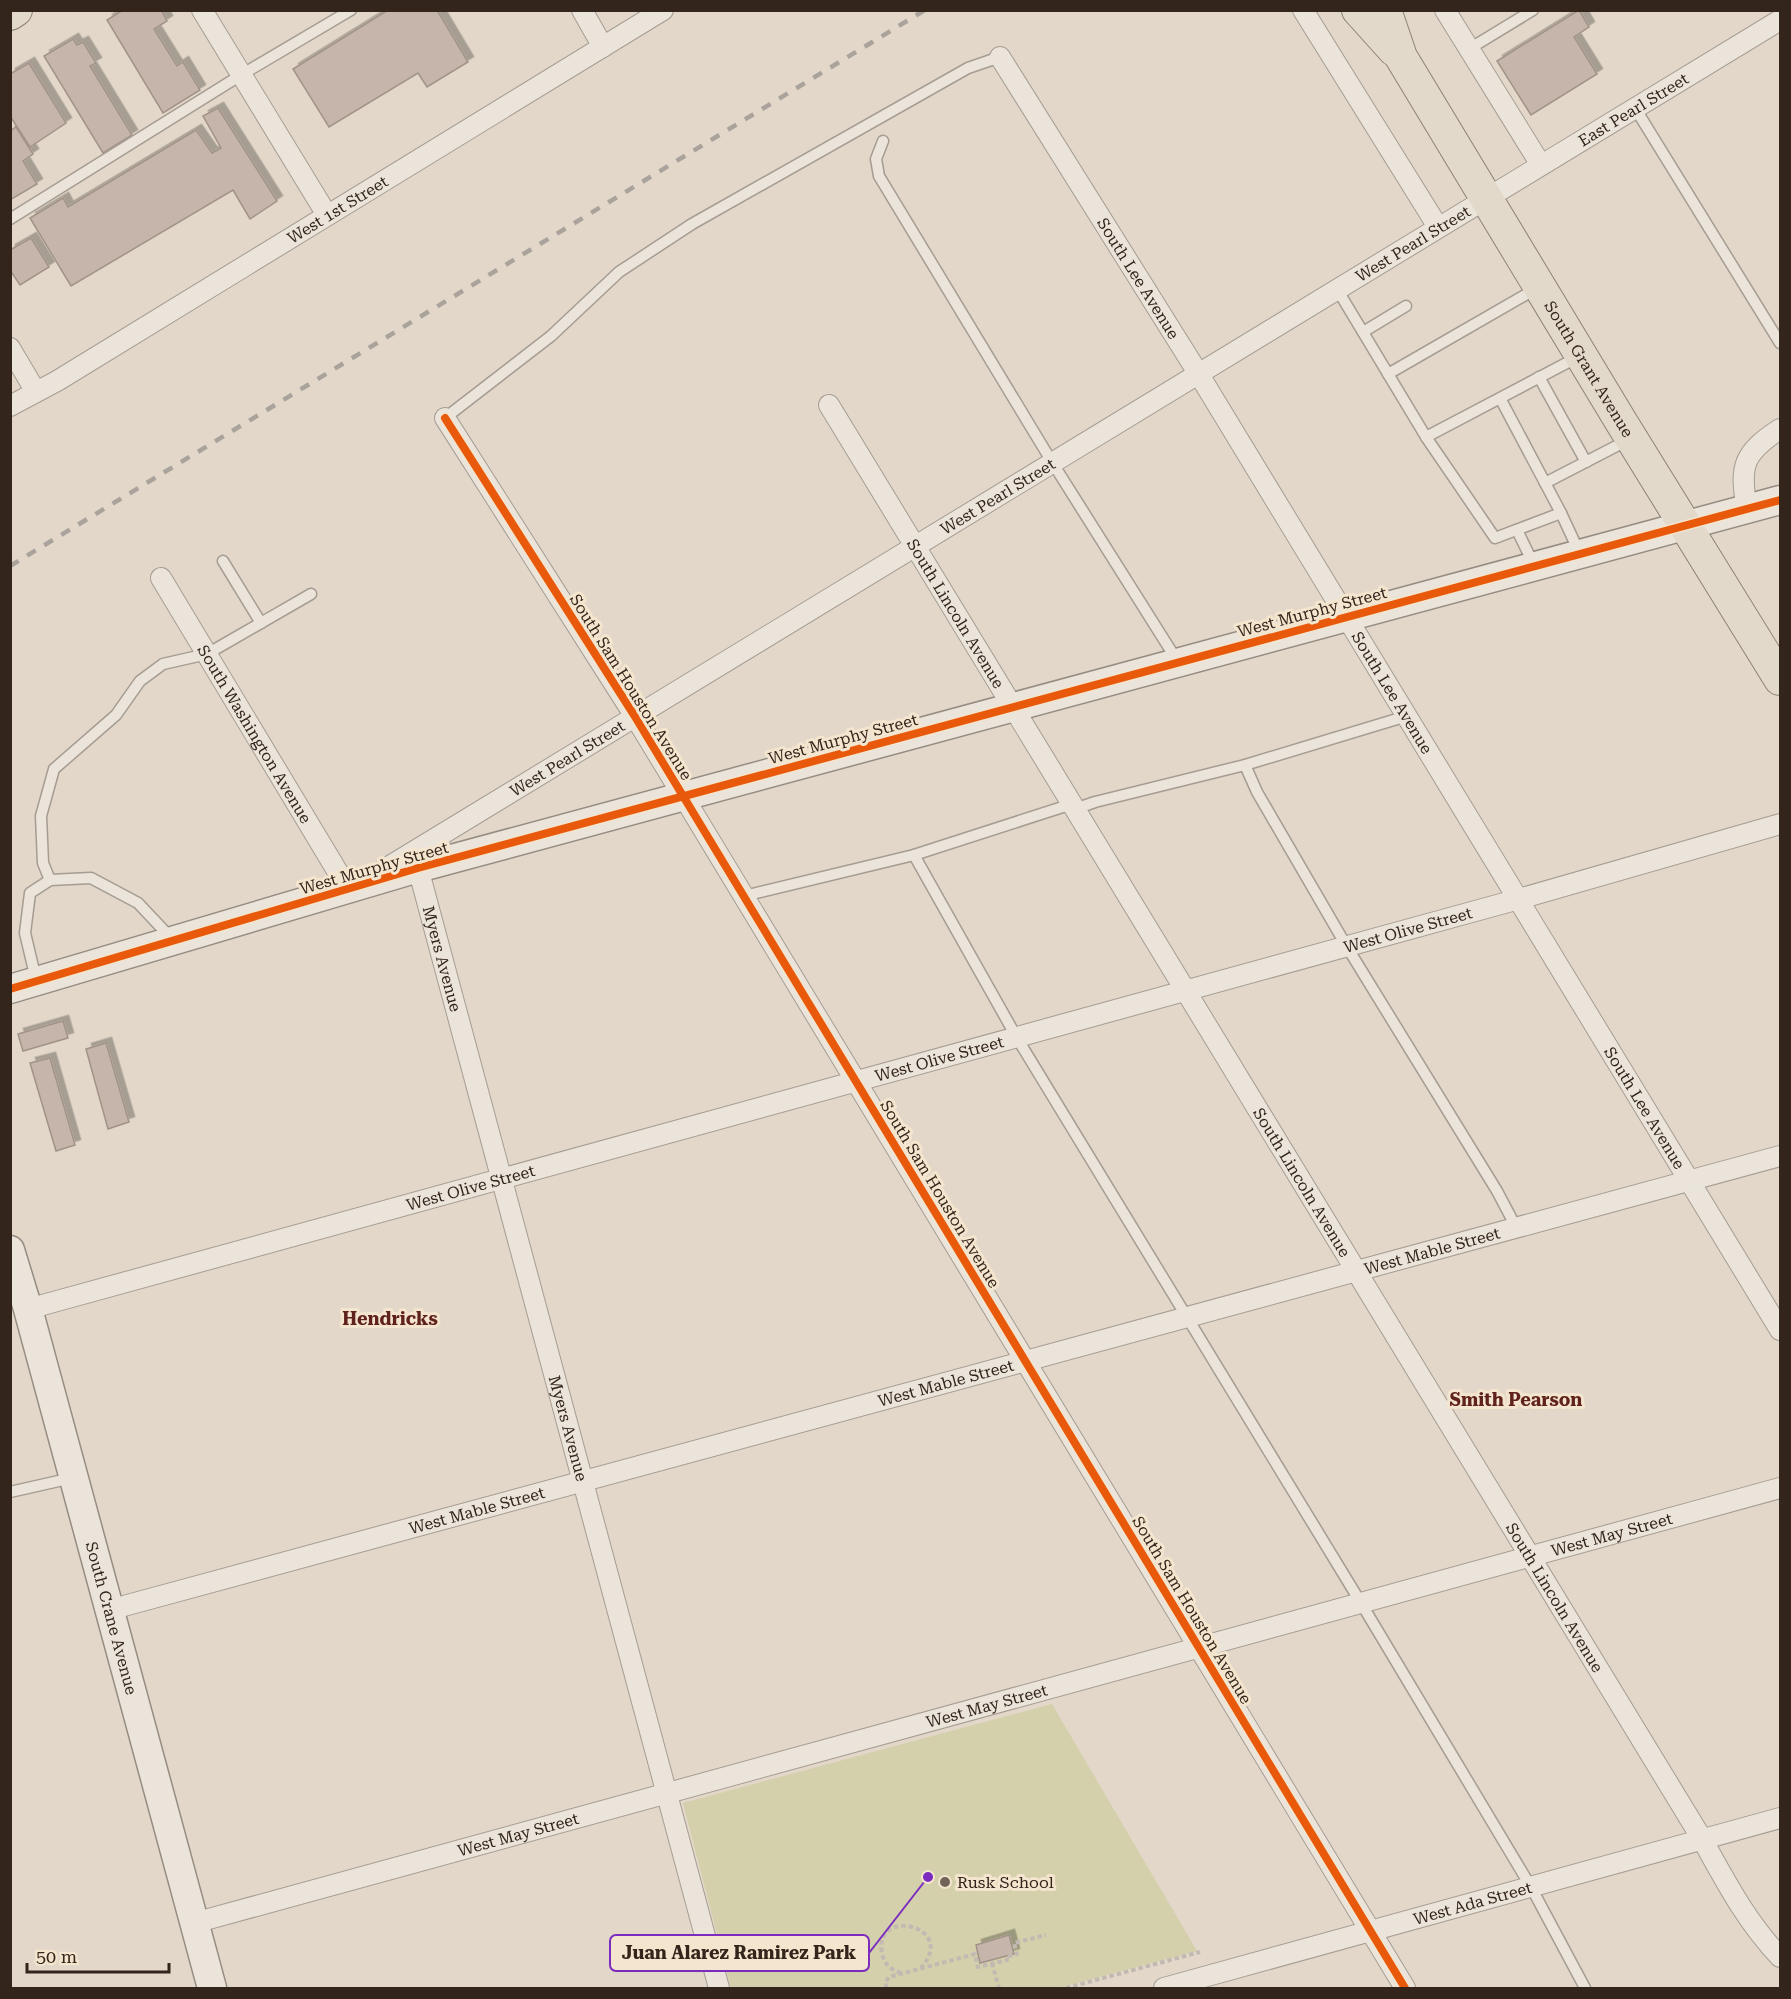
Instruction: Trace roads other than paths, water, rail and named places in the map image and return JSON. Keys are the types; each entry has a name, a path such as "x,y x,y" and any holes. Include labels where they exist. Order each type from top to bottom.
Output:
{"main road":[{"path":"10,14 16,10"},
{"name":"South Grant Avenue","path":"1358,10 1401,57"},
{"name":"South Grant Avenue","path":"1385,10 1401,57 1485,199 1780,679"}],"street":[{"path":"202,10 327,215"},
{"path":"582,10 603,47"},
{"name":"West 1st Street","path":"10,406 57,381 663,10"},
{"path":"1303,10 1438,227"},
{"path":"1445,10 1541,165"},
{"name":"East Pearl Street","path":"1485,199 1780,20"},
{"name":"South Lee Avenue","path":"1000,57 1198,373 1780,1330"},
{"name":"West Pearl Street","path":"353,887 1485,199"},
{"path":"10,348 36,392"},
{"name":"South Lincoln Avenue","path":"829,405 1531,1556 1702,1839 1737,1903 1759,1935 1780,1957"},
{"name":"South Sam Houston Avenue","path":"445,418 684,796 1405,1989"},
{"path":"1747,510 1743,471 1750,454 1762,441 1780,429"},
{"name":"West Murphy Street","path":"23,985 418,868 1780,500"},
{"name":"South Washington Avenue","path":"161,578 353,887"},
{"name":"West Olive Street","path":"28,1309 1017,1038 1780,824"},
{"name":"Myers Avenue","path":"418,868 719,1989"},
{"name":"West Mable Street","path":"109,1610 1780,1156"},
{"name":"South Crane Avenue","path":"10,1250 28,1309 212,1989"},
{"name":"West May Street","path":"194,1923 1780,1488"},
{"name":"West Ada Street","path":"1164,1989 1780,1818"}],"lane":[{"path":"10,219 241,75 351,10"},
{"path":"1469,49 1533,10"},
{"path":"445,418 551,336 619,272 692,224 969,68 1000,57"},
{"path":"1635,108 1780,343"},
{"path":"883,141 876,159 879,176 1052,462 1178,662"},
{"path":"1388,374 1539,287"},
{"path":"1337,289 1426,437 1495,538 1561,513"},
{"path":"1363,332 1406,306"},
{"path":"1426,437 1581,356"},
{"path":"1539,377 1586,462"},
{"path":"1500,398 1561,513 1580,554"},
{"path":"1545,483 1631,438"},
{"path":"1517,530 1535,566"},
{"path":"223,561 261,623"},
{"path":"50,880 43,863 41,816 54,769 116,715 140,681 163,663 207,654 311,594"},
{"path":"744,897 914,855 1074,806 1245,765 1407,716"},
{"path":"1245,765 1257,792 1347,946 1497,1191 1516,1227"},
{"path":"914,855 1017,1038 1531,1887 1585,1989"},
{"path":"23,985 25,933 30,893 50,880 91,878 138,903 173,941"},
{"path":"10,1492 74,1478"}],"railway":[{"path":"10,566 925,10"}],"place":[{"name":"Juan Alarez Ramirez Park","path":"928,1877"},
{"name":"Rusk School","path":"945,1882"}],"district":[{"name":"Hendricks","path":"390,1318"},
{"name":"Smith Pearson","path":"1516,1399"}]}
